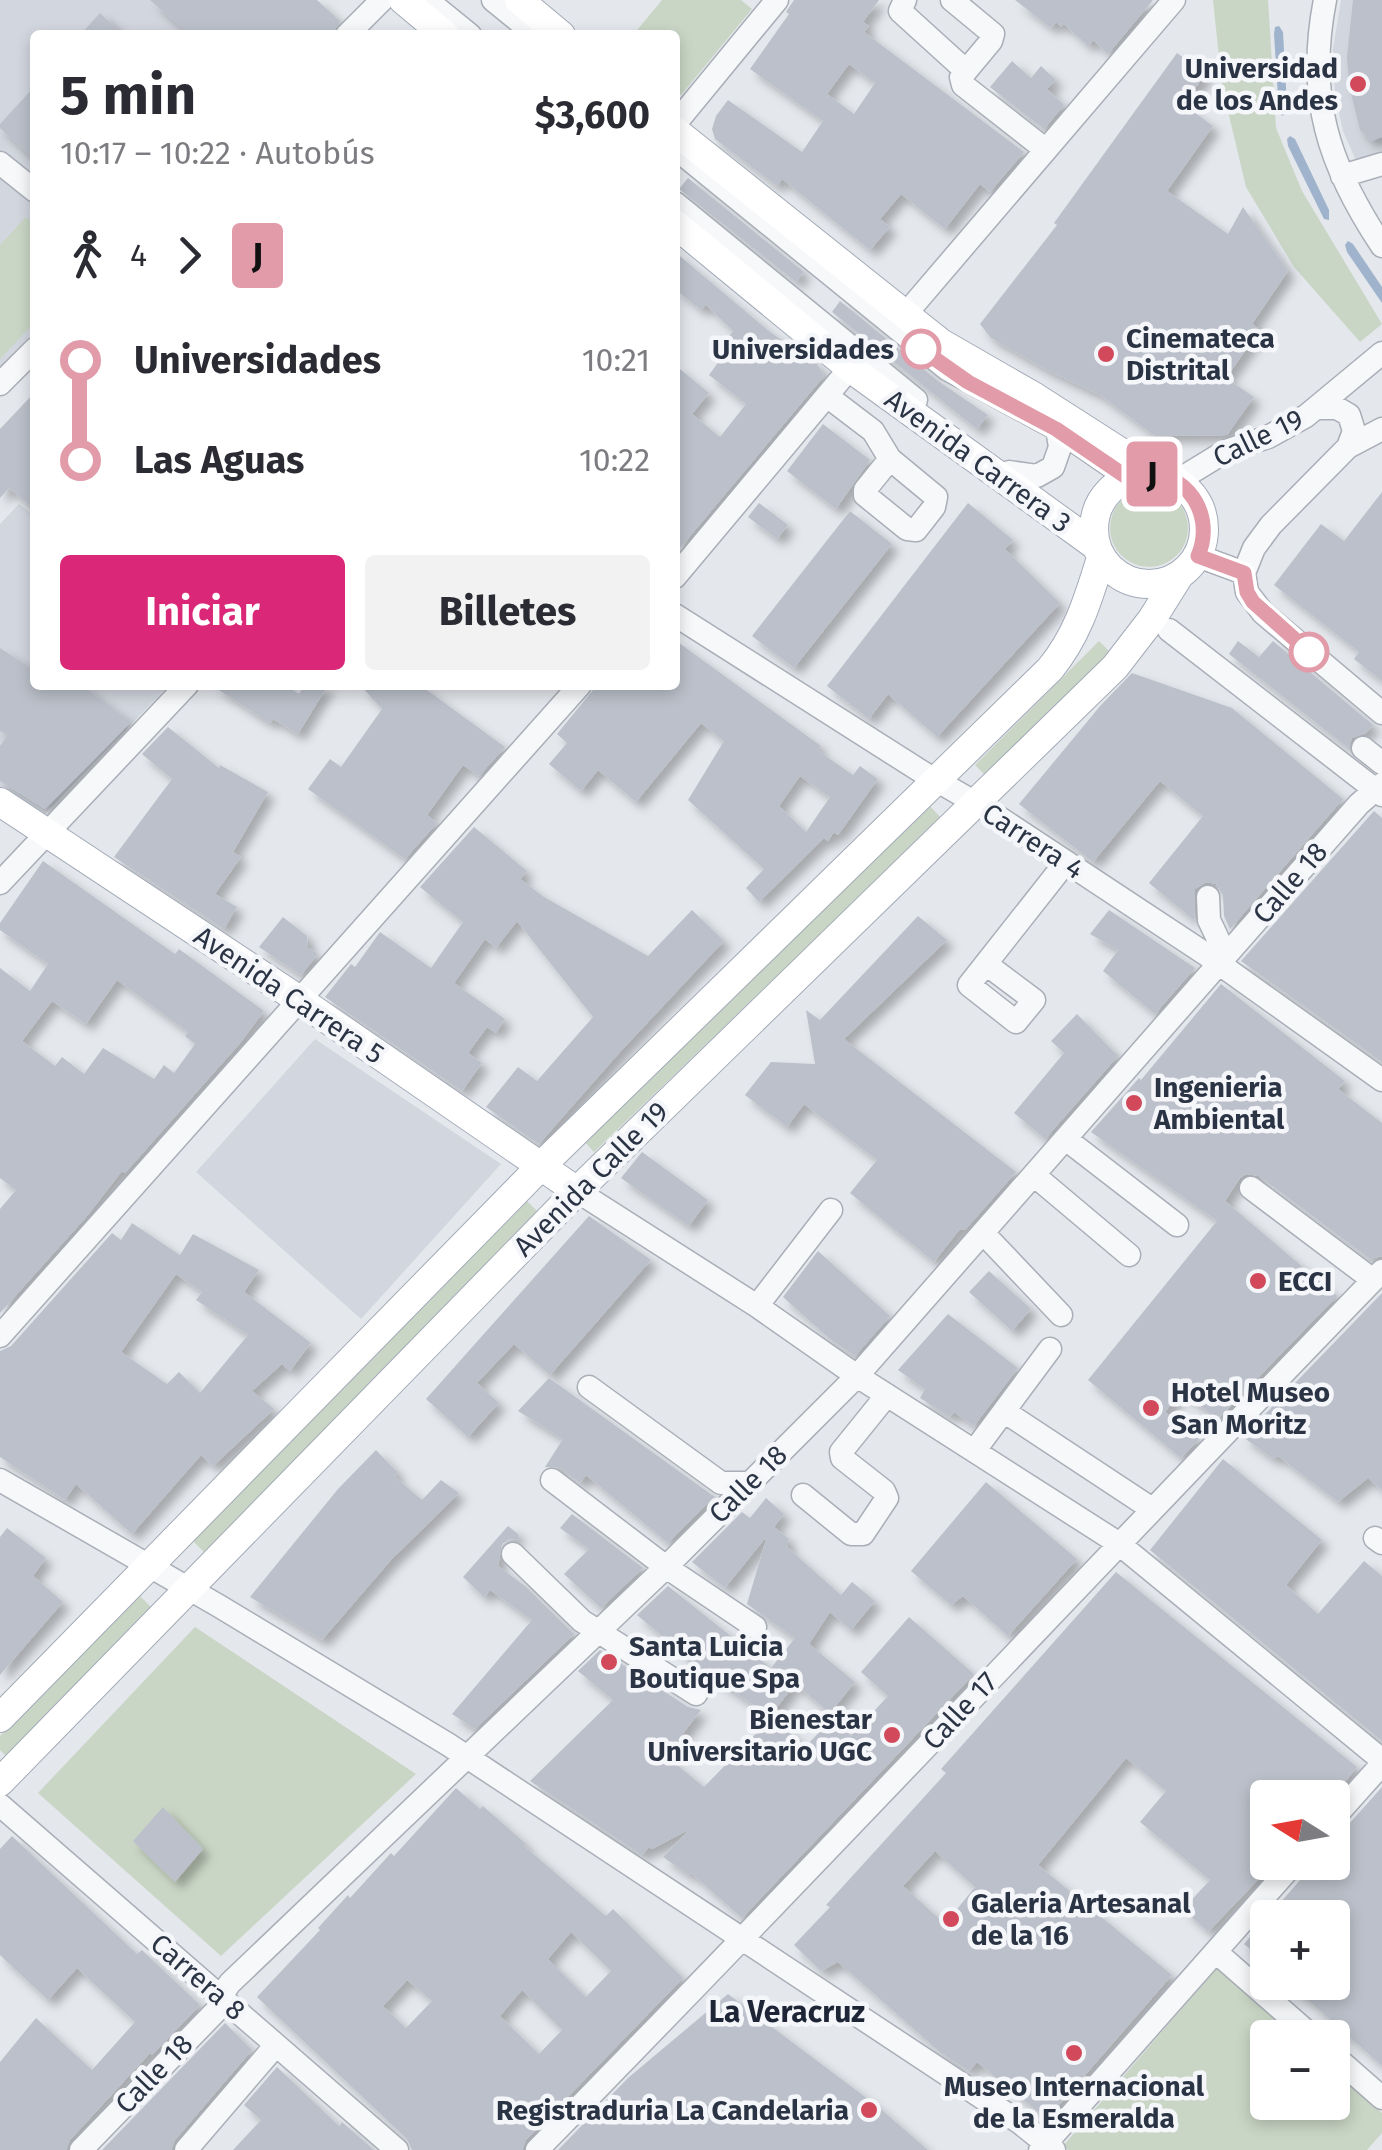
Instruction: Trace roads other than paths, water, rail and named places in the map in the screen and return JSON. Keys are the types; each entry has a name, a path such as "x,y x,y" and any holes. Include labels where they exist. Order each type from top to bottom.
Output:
{"main road":[{"path":"402,0 439,30"},
{"path":"519,0 555,30"},
{"path":"680,132 904,316 962,356 1035,397 1154,478 1196,498 1204,531 1188,566 1152,584 1134,582 1118,574 1098,546 1095,518 1113,487 1154,478"},
{"name":"Avenida Carrera 3","path":"680,228 850,368 1098,546"},
{"name":"Avenida Calle 19","path":"0,1718 541,1166 1064,652 1083,617 1098,546"},
{"name":"Avenida Calle 19","path":"0,1782 577,1190 1115,667 1188,566"},
{"name":"Avenida Carrera 5","path":"0,802 577,1190"}],"street":[{"path":"353,30 382,0"},
{"path":"427,0 464,30"},
{"path":"493,0 530,30"},
{"path":"680,122 778,0"},
{"path":"906,0 900,12 966,70"},
{"path":"952,0 993,34 992,41 961,77 963,85 1046,150"},
{"path":"904,316 1174,0"},
{"path":"1324,0 1317,48 1318,94 1326,136 1342,176 1382,246"},
{"path":"680,152 947,369 1154,478"},
{"path":"0,163 30,187"},
{"path":"1342,176 1382,164"},
{"path":"680,207 1098,546"},
{"name":"Calle 19","path":"1154,478 1268,437 1318,408 1382,353"},
{"path":"0,384 30,354"},
{"path":"680,571 850,368"},
{"path":"827,396 872,431 890,459"},
{"path":"872,431 894,401"},
{"path":"1318,408 1342,409 1349,415 1354,431 1348,447"},
{"path":"1009,472 1037,476 1053,467 1060,447 1056,429"},
{"path":"1379,722 1263,613 1247,592 1244,573 1254,548 1271,525 1348,447 1382,429"},
{"path":"1188,566 1244,573"},
{"name":"Carrera 4","path":"680,618 1223,960 1312,1042 1382,1080"},
{"path":"1168,630 1374,793"},
{"path":"0,884 183,690"},
{"path":"0,1336 576,690"},
{"path":"1363,748 1382,764"},
{"name":"Calle 18","path":"81,2150 219,2008 220,1996 230,1983 666,1568 857,1376 927,1283 984,1234 1374,793"},
{"path":"986,964 1066,862"},
{"path":"1208,898 1209,920 1223,960"},
{"path":"1067,1140 1177,1225"},
{"path":"1035,1176 1129,1255"},
{"path":"1251,1188 1378,1276"},
{"path":"577,1190 1118,1543 1382,1762 1350,1799"},
{"path":"758,1306 831,1210"},
{"path":"984,1234 1060,1315"},
{"name":"Calle 17","path":"537,2150 1378,1276"},
{"path":"975,1450 1050,1349"},
{"path":"589,1387 720,1483 748,1483"},
{"path":"804,1495 850,1534 863,1534 887,1498 884,1491 842,1458 841,1452 887,1395"},
{"path":"1005,1412 1152,1509"},
{"path":"0,1480 150,1565 467,1756 744,1938 1047,2148 1279,1880"},
{"path":"552,1480 666,1568 755,1626"},
{"path":"513,1554 596,1632 696,1694"},
{"name":"Carrera 8","path":"0,1805 397,2150"},
{"path":"1216,1952 1293,2020"},
{"path":"186,2150 276,2045"},
{"path":"1350,2070 1382,2098"}],"water":[{"path":"1279,26 1283,32 1287,106 1283,116 1279,113 1274,34"},
{"path":"1290,136 1295,139 1329,210 1329,220 1324,219 1288,146"},
{"path":"1348,241 1382,287 1382,303 1347,252"}],"place":[{"name":"Universidad de los Andes","path":"1358,84"},
{"name":"Universidades","path":"921,349"},
{"name":"Cinemateca Distrital","path":"1106,354"},
{"name":"Ingenieria Ambiental","path":"1134,1103"},
{"name":"ECCI","path":"1258,1281"},
{"name":"Hotel Museo San Moritz","path":"1151,1408"},
{"name":"Santa Luicia Boutique Spa","path":"609,1662"},
{"name":"Bienestar Universitario UGC","path":"892,1735"},
{"name":"Galeria Artesanal de la 16","path":"951,1919"},
{"name":"Museo Internacional de la Esmeralda","path":"1074,2053"},
{"name":"Registraduria La Candelaria","path":"869,2110"}],"district":[{"name":"La Veracruz","path":"787,2012"}]}
